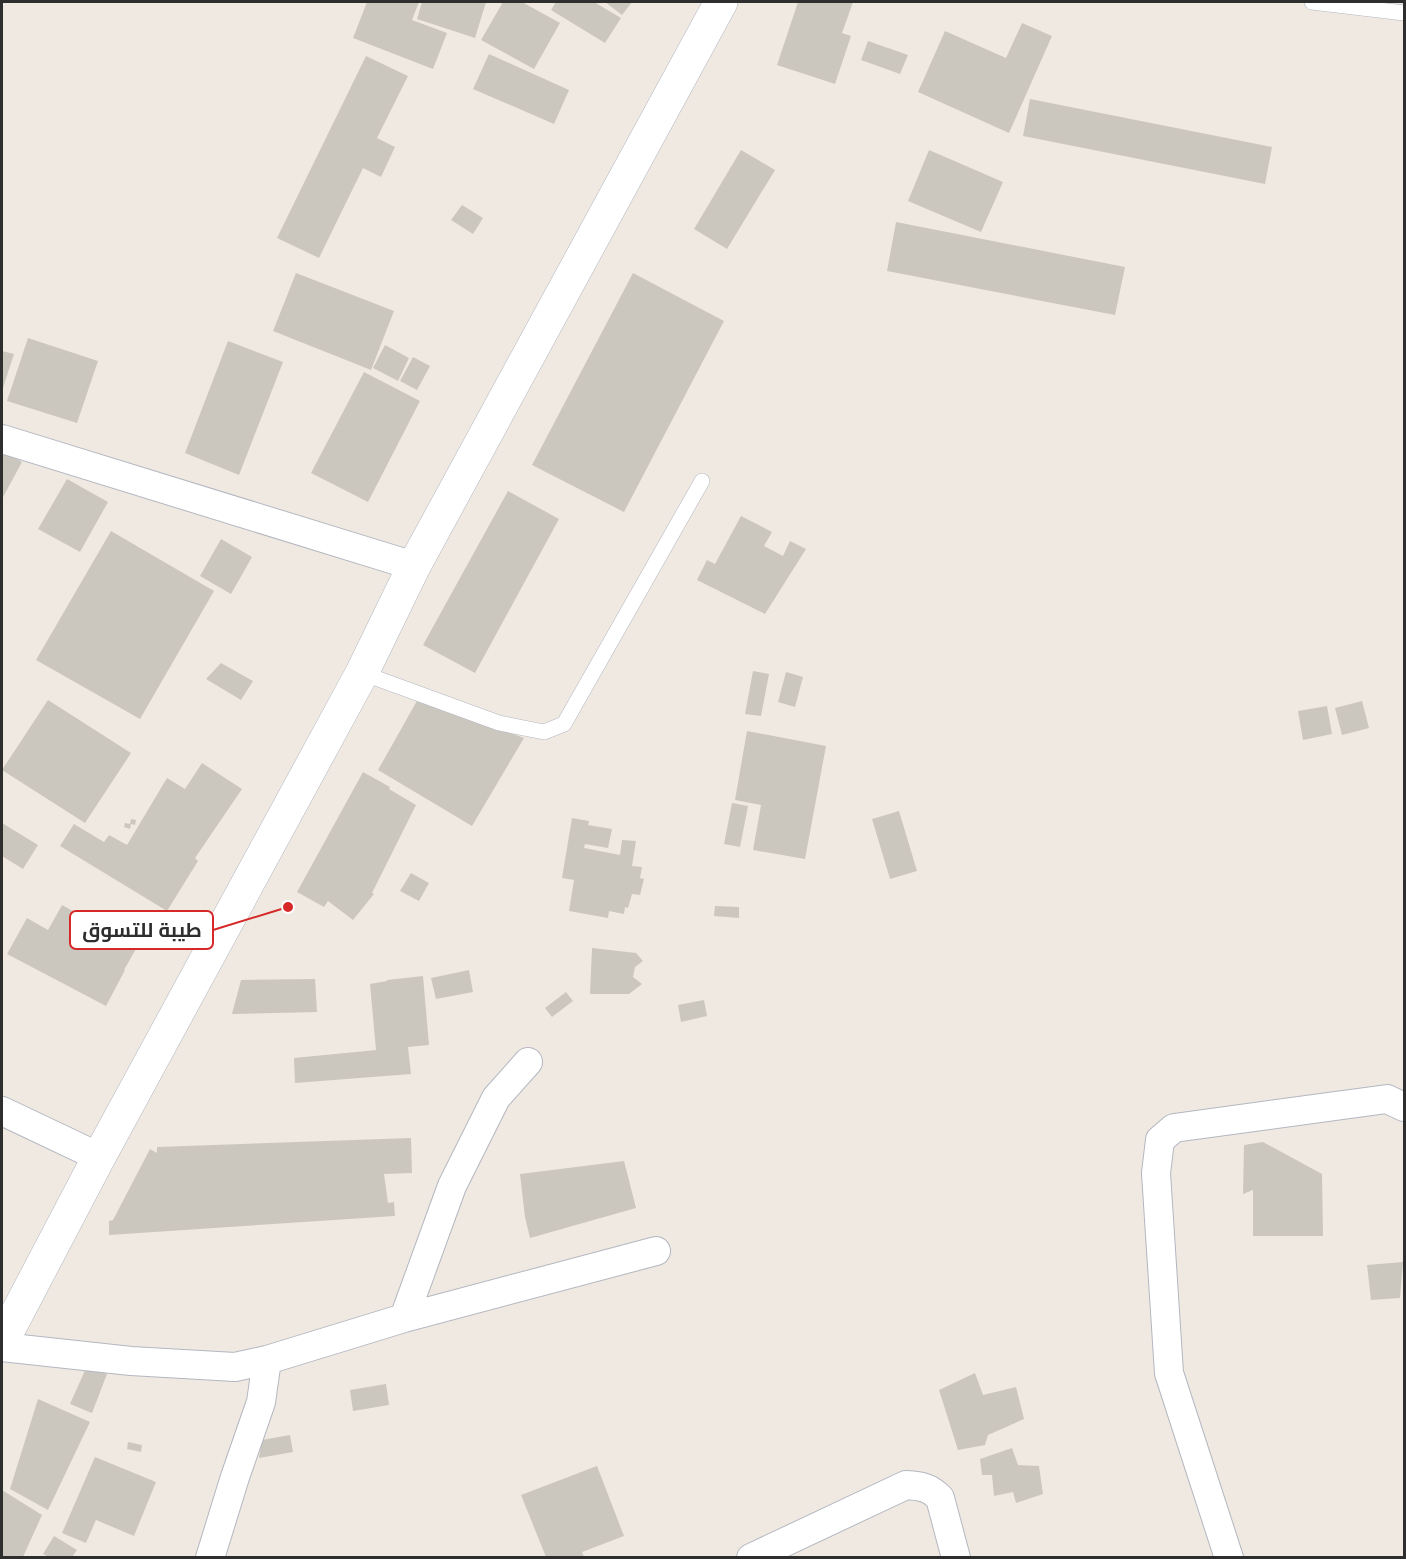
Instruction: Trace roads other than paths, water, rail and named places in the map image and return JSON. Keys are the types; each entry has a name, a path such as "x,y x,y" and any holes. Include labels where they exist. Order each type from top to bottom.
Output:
{"street":[{"path":"2,1342 99,1157 362,673 414,566 721,2"},
{"path":"2,439 414,566"},
{"path":"404,1318 452,1186 496,1098 528,1062"},
{"path":"1229,1557 1169,1373 1156,1173 1160,1140 1174,1128 1387,1099 1404,1107"},
{"path":"2,1112 99,1157"},
{"path":"2,1347 131,1361 235,1367 267,1360 404,1318 656,1251"},
{"path":"210,1557 261,1402 267,1360"},
{"path":"751,1557 906,1485 921,1486 933,1491 940,1498 956,1557"}],"lane":[{"path":"1312,2 1404,13"},
{"path":"362,673 499,723 544,732 564,724 702,481"}],"place":[{"name":"طيبة للتسوق","path":"288,907"}]}
